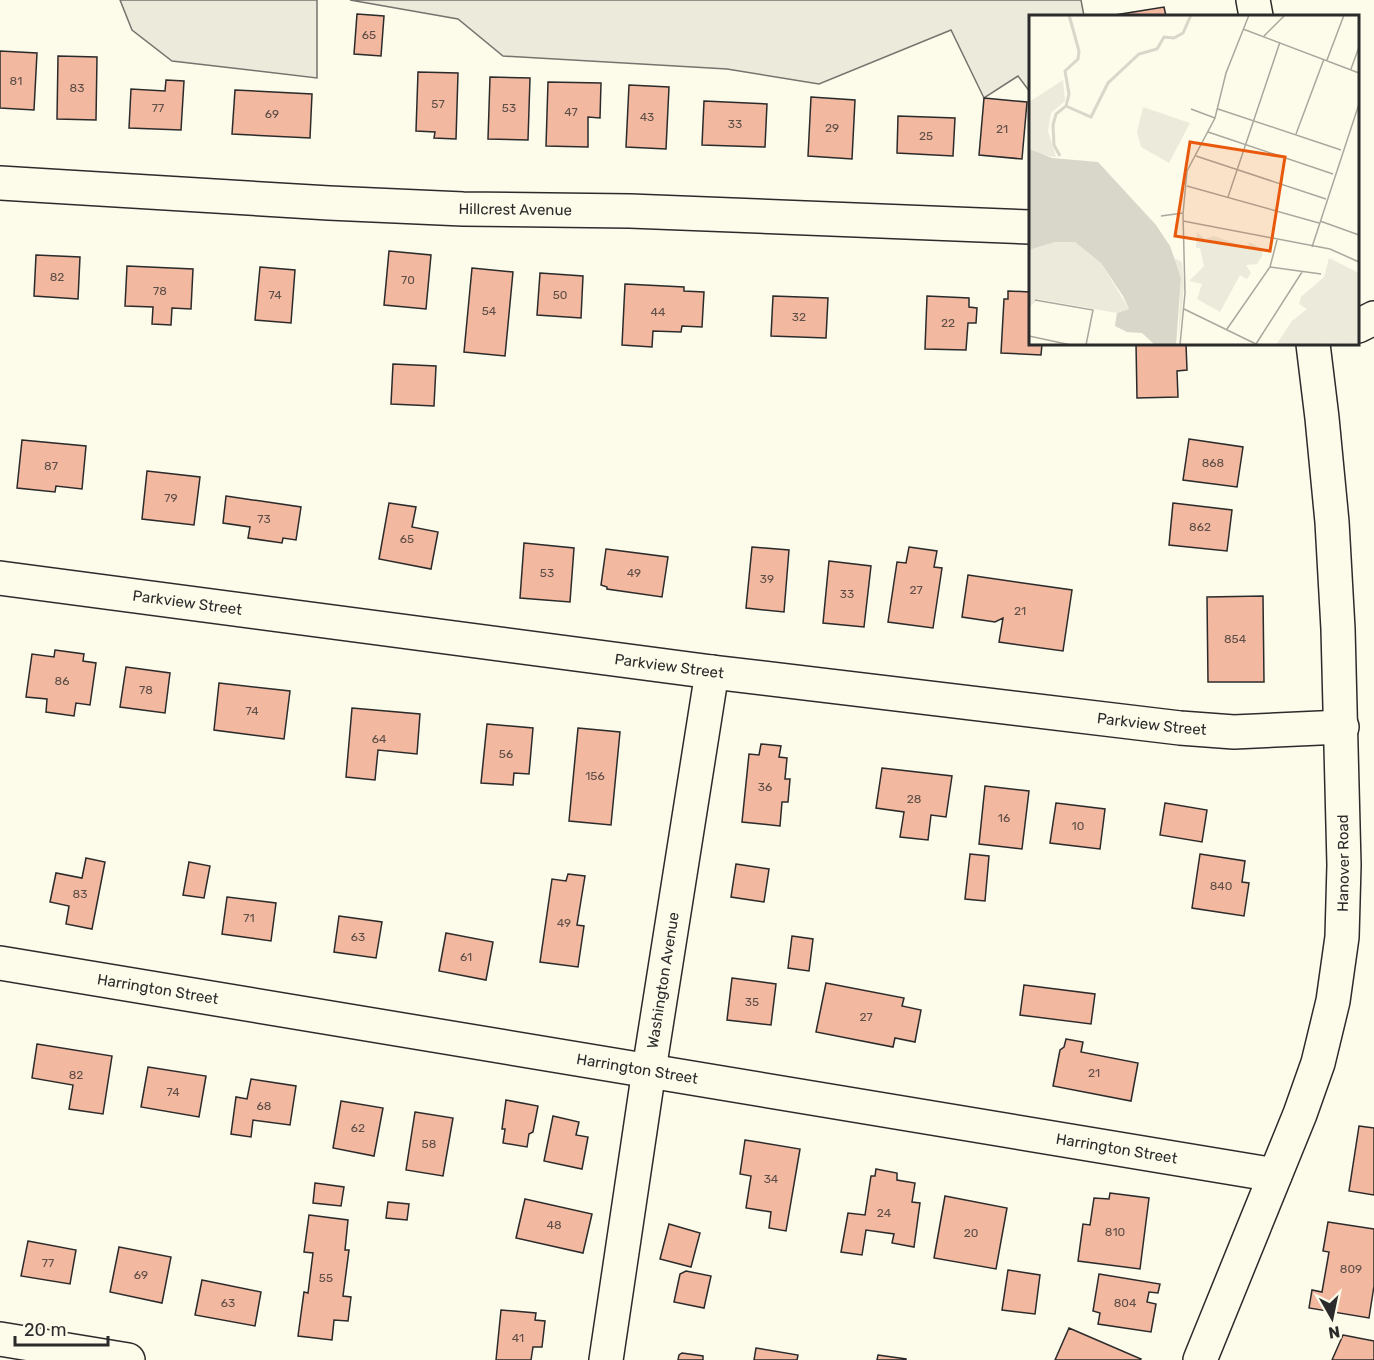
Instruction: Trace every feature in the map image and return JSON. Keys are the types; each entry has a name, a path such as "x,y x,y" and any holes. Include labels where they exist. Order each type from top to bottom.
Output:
{"street":[{"path":"1253,0 1256,15"},
{"name":"Hillcrest Avenue","path":"0,183 463,210 630,212 1029,227"},
{"path":"1359,326 1374,318"},
{"name":"Hanover Road","path":"1200,1360 1300,1114 1318,1063 1333,1000 1342,937 1344,865 1342,727 1332,522 1316,345"},
{"name":"Parkview Street","path":"0,578 712,672 1180,728 1233,732 1342,727"},
{"name":"Washington Avenue","path":"606,1360 712,672"},
{"name":"Harrington Street","path":"0,963 1275,1175"},
{"path":"0,1339 128,1360"}],"shaded area":[{"path":"120,0 317,0 317,78 172,61 132,30"},
{"path":"350,0 1081,0 1084,15 1029,15 1029,91 1018,76 984,98 951,30 819,84 727,69 503,56 458,19"}],"building":[{"path":"1164,7 1166,15 1115,15"},
{"path":"357,14 384,16 381,56 354,54"},
{"path":"0,51 37,53 34,110 0,108"},
{"path":"58,56 97,57 96,120 57,119"},
{"path":"418,72 458,73 456,139 434,138 435,132 416,131"},
{"path":"490,77 530,78 528,140 488,139"},
{"path":"166,80 184,81 181,130 129,128 131,89 165,91"},
{"path":"548,82 601,83 600,118 588,117 588,147 546,146"},
{"path":"629,85 669,87 666,149 626,147"},
{"path":"235,90 312,94 310,138 232,134"},
{"path":"811,97 855,100 852,159 808,156"},
{"path":"984,98 1027,102 1022,159 979,155"},
{"path":"704,101 767,104 765,147 702,145"},
{"path":"898,116 955,118 953,156 897,153"},
{"path":"389,251 431,255 426,309 384,305"},
{"path":"36,255 80,257 78,299 34,296"},
{"path":"127,266 193,269 191,309 172,308 171,325 152,324 153,307 125,306"},
{"path":"260,267 295,270 291,323 255,320"},
{"path":"472,268 513,272 505,356 464,352"},
{"path":"540,273 583,276 581,318 537,315"},
{"path":"625,284 684,287 684,291 704,292 702,327 682,326 681,332 653,331 652,347 622,345"},
{"path":"1008,291 1029,292 1029,345 1042,345 1041,355 1001,353 1004,299 1008,299"},
{"path":"773,296 828,298 826,338 771,336"},
{"path":"927,296 969,298 969,307 977,308 976,323 968,323 966,350 925,349"},
{"path":"1136,345 1186,345 1187,370 1177,371 1178,397 1137,398"},
{"path":"393,364 436,366 434,406 391,404"},
{"path":"1189,439 1243,447 1237,487 1183,480"},
{"path":"22,440 86,446 82,489 56,486 55,492 17,488"},
{"path":"147,471 200,477 194,525 142,519"},
{"path":"226,496 301,507 296,540 283,538 282,543 248,538 250,527 223,523"},
{"path":"389,503 416,507 412,527 438,532 431,569 379,559"},
{"path":"1173,503 1232,510 1227,551 1169,545"},
{"path":"524,543 574,548 570,602 520,598"},
{"path":"752,547 789,550 784,612 746,608"},
{"path":"909,547 937,551 934,567 942,568 933,628 888,622 897,562 906,563"},
{"path":"606,549 668,557 662,597 607,589 601,585"},
{"path":"829,561 871,566 864,627 823,623"},
{"path":"968,575 1072,590 1063,651 999,642 1003,618 995,622 962,617"},
{"path":"1263,596 1264,682 1208,682 1207,597"},
{"path":"55,650 84,654 83,661 96,663 90,705 76,703 74,716 46,712 47,699 26,697 32,654 54,657"},
{"path":"126,667 170,673 165,713 120,707"},
{"path":"219,683 290,691 284,739 214,730"},
{"path":"352,708 420,714 417,754 378,750 375,780 346,777"},
{"path":"487,724 533,728 529,774 514,773 513,785 481,783"},
{"path":"578,728 620,732 611,825 569,821"},
{"path":"761,744 781,746 779,757 787,758 785,779 790,779 788,802 782,802 780,826 742,822 749,754 759,755"},
{"path":"882,768 952,776 946,817 931,815 928,840 900,837 904,812 876,808"},
{"path":"985,786 1029,791 1022,849 979,844"},
{"path":"1056,803 1105,809 1100,849 1050,843"},
{"path":"1165,803 1207,810 1202,842 1160,835"},
{"path":"970,854 989,856 985,901 965,899"},
{"path":"1200,854 1245,861 1242,882 1249,883 1244,916 1192,908"},
{"path":"86,858 105,862 92,929 66,924 69,906 50,902 56,873 82,878"},
{"path":"189,862 210,866 204,898 183,895"},
{"path":"736,864 769,869 764,902 731,897"},
{"path":"568,874 585,876 577,925 584,926 578,967 540,962 552,879 566,881"},
{"path":"227,897 276,903 271,941 222,934"},
{"path":"339,916 382,922 376,958 334,952"},
{"path":"446,933 493,942 486,980 439,971"},
{"path":"792,936 813,939 809,971 788,968"},
{"path":"732,978 776,984 771,1025 727,1020"},
{"path":"826,983 904,998 902,1006 921,1010 915,1042 895,1038 893,1047 816,1032"},
{"path":"1024,985 1095,994 1091,1024 1020,1015"},
{"path":"1066,1039 1083,1042 1081,1052 1138,1063 1131,1101 1053,1086 1060,1050 1064,1047"},
{"path":"37,1044 112,1056 103,1114 69,1109 73,1085 32,1078"},
{"path":"148,1067 206,1076 199,1117 141,1107"},
{"path":"251,1079 296,1086 290,1125 253,1120 251,1137 231,1134 236,1097 247,1099"},
{"path":"506,1100 538,1106 533,1132 529,1134 527,1147 503,1143 505,1129 502,1129"},
{"path":"341,1101 383,1108 374,1156 333,1148"},
{"path":"415,1112 453,1118 443,1176 406,1170"},
{"path":"553,1116 579,1122 576,1135 588,1137 582,1169 544,1161"},
{"path":"1359,1126 1374,1128 1374,1195 1349,1191"},
{"path":"745,1140 800,1149 786,1231 769,1228 771,1212 746,1208 751,1176 740,1174"},
{"path":"876,1169 897,1173 897,1180 915,1183 912,1202 920,1203 914,1247 892,1243 894,1234 866,1230 862,1255 841,1252 848,1213 865,1215 871,1176 875,1176"},
{"path":"315,1183 344,1187 341,1206 313,1203"},
{"path":"1110,1193 1149,1198 1140,1269 1078,1261 1083,1224 1090,1225 1094,1198 1109,1199"},
{"path":"945,1196 1007,1208 996,1269 934,1258"},
{"path":"525,1199 592,1214 583,1253 516,1238"},
{"path":"388,1202 409,1204 407,1220 386,1218"},
{"path":"309,1215 348,1220 345,1250 349,1250 343,1296 351,1297 348,1321 334,1320 332,1340 298,1336 304,1292 308,1293 313,1253 304,1252"},
{"path":"1328,1222 1374,1229 1374,1286 1369,1318 1309,1308 1312,1290 1322,1292 1329,1252 1323,1251"},
{"path":"669,1224 700,1233 691,1267 660,1259"},
{"path":"28,1241 76,1250 70,1284 21,1276"},
{"path":"119,1247 171,1257 162,1303 110,1292"},
{"path":"1008,1270 1040,1275 1035,1314 1002,1310"},
{"path":"686,1271 711,1276 704,1308 674,1302 680,1274"},
{"path":"1099,1274 1160,1284 1158,1293 1149,1292 1147,1302 1156,1304 1151,1332 1098,1324 1100,1313 1093,1311"},
{"path":"202,1280 261,1292 255,1326 195,1315"},
{"path":"501,1310 536,1313 535,1320 545,1321 542,1347 533,1347 531,1360 496,1360"},
{"path":"1069,1328 1141,1359 1055,1360"},
{"path":"1343,1335 1374,1341 1374,1360 1332,1360"},
{"path":"756,1348 798,1355 797,1360 754,1360"},
{"path":"682,1353 703,1356 703,1360 678,1360"},
{"path":"878,1355 906,1359 906,1360 877,1360"}]}
